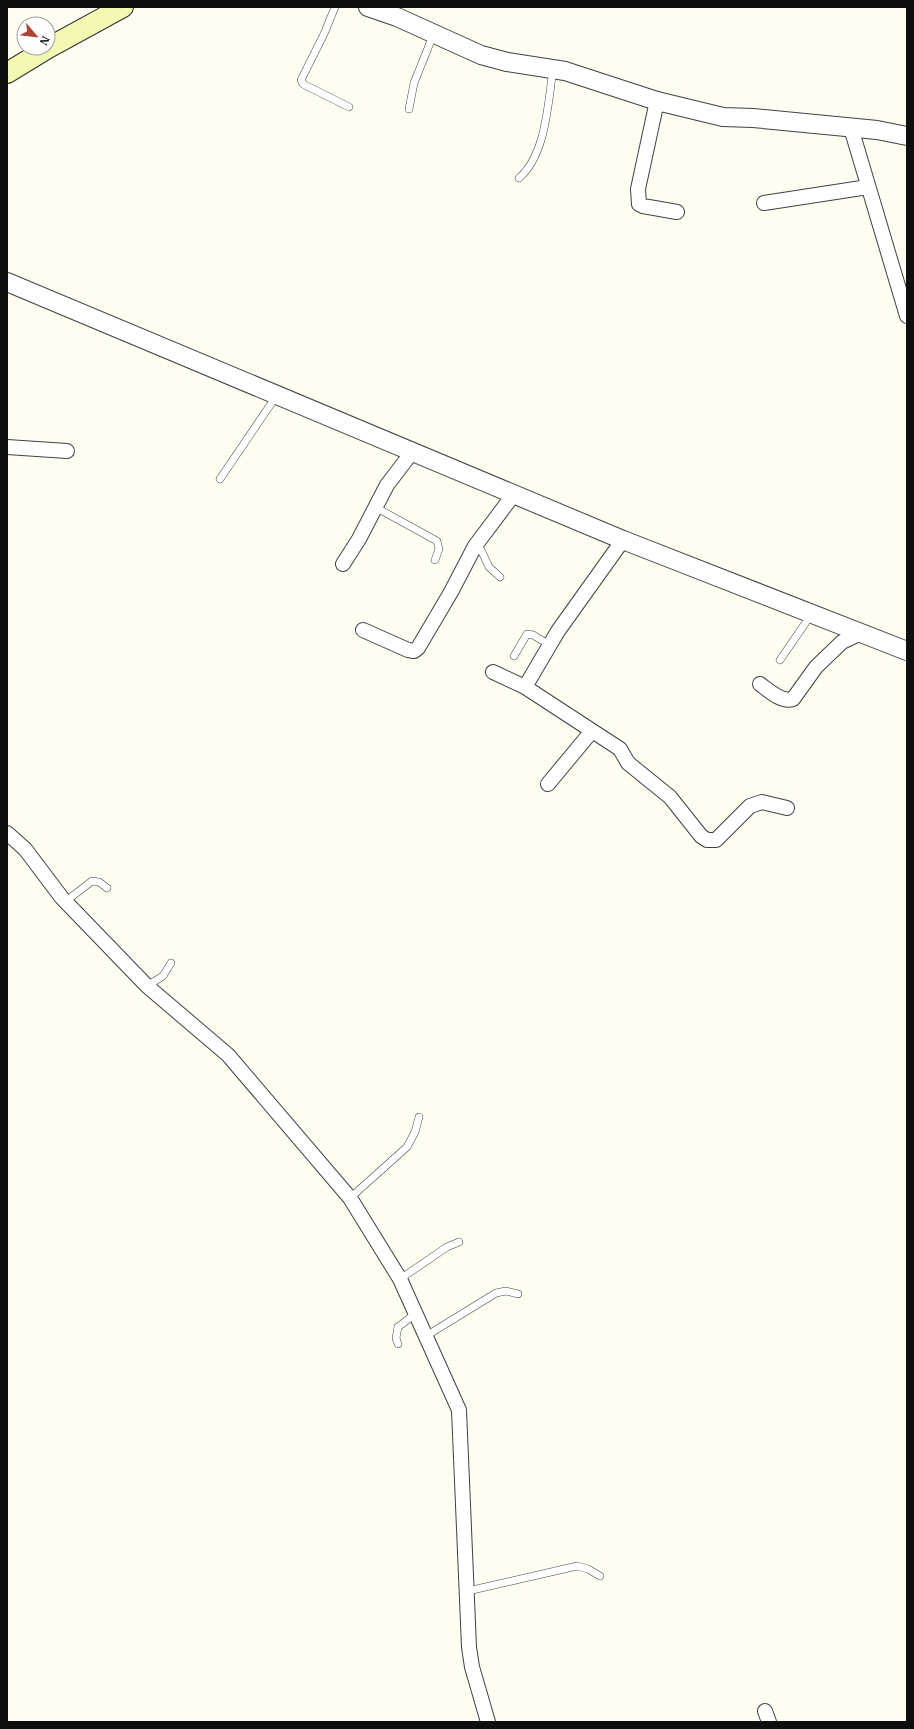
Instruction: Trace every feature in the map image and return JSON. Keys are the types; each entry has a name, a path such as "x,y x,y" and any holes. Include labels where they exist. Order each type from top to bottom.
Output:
{"main road":[{"path":"56,44 106,18 123,7"},
{"path":"7,73 34,56"}],"street":[{"path":"368,7 397,17 481,55 507,62 565,71 657,101 723,117 752,118 877,130 907,136"},
{"path":"657,101 637,200 639,204 643,206 677,212"},
{"path":"851,128 907,316"},
{"path":"764,203 868,187"},
{"path":"7,282 623,540 907,651"},
{"path":"7,446 67,452"},
{"path":"343,564 387,485 413,451"},
{"path":"363,630 414,651 418,648 451,592 475,546 514,494"},
{"path":"525,687 550,645 623,540"},
{"path":"760,684 780,698 788,700 792,699 816,667 842,642 861,633"},
{"path":"493,672 525,687 620,749 628,763 670,797 701,836 708,840 716,840 750,806 762,802 787,808"},
{"path":"548,784 592,731"},
{"path":"7,833 25,849 66,901 147,986 228,1055 350,1198 400,1279 455,1399 461,1419 469,1647 472,1666 488,1722"}],"lane":[{"path":"335,7 324,34 301,80 303,84 350,107"},
{"path":"409,109 414,83 434,33"},
{"path":"519,178 531,165 539,148 554,69"},
{"path":"220,479 277,394"},
{"path":"375,508 437,540 439,549 435,560"},
{"path":"475,546 481,550 489,567 500,577"},
{"path":"780,660 812,613"},
{"path":"514,656 527,634 533,634 550,645"},
{"path":"66,901 92,881 99,882 107,888"},
{"path":"147,986 162,976 171,963"},
{"path":"350,1198 407,1147 415,1132 419,1117"},
{"path":"400,1279 447,1247 459,1242"},
{"path":"426,1336 496,1293 506,1291 518,1294"},
{"path":"398,1344 396,1338 398,1328 415,1314"},
{"path":"468,1591 578,1566 588,1569 600,1576"}]}
